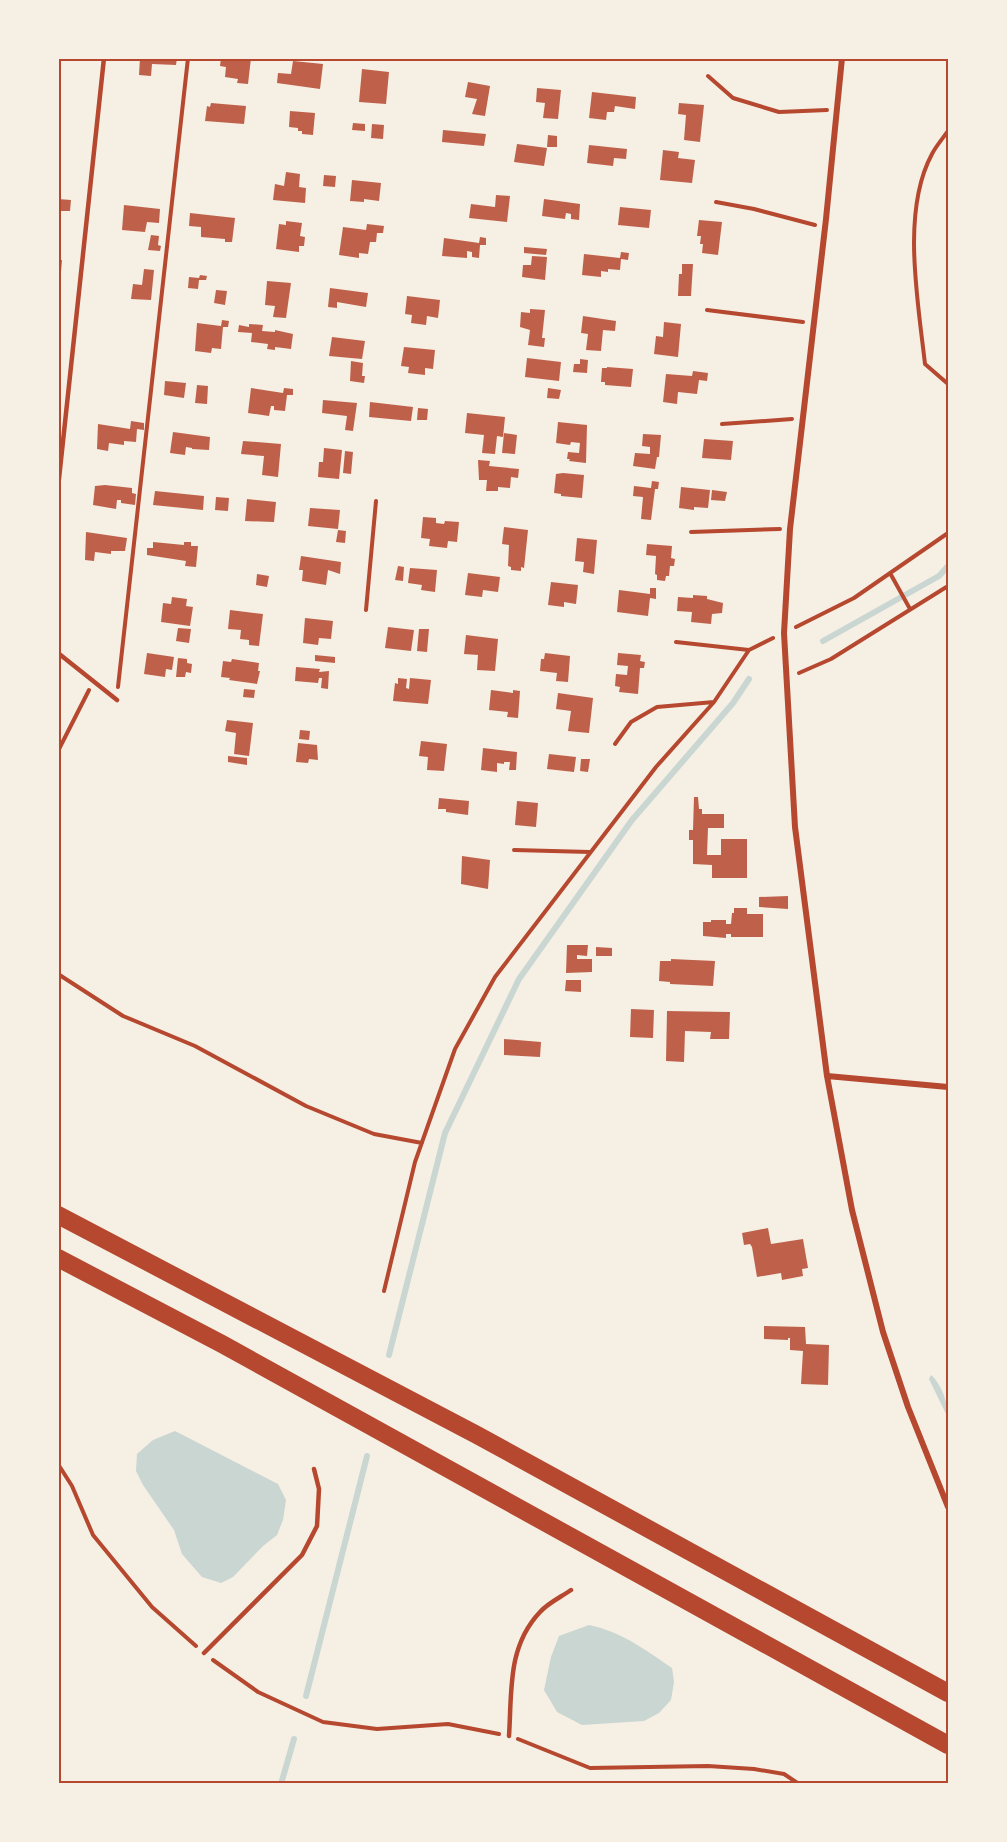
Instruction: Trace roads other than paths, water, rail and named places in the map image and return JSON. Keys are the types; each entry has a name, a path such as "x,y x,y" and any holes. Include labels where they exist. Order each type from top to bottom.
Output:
{"highway":[{"path":"58,1215 477,1435 948,1693"},
{"path":"58,1258 222,1344 948,1745"}],"street":[{"path":"840,58 825,228 789,529 783,633 795,826 827,1076 852,1210 876,1310 908,1407 948,1508"},
{"path":"827,1076 948,1087"}],"lane":[{"path":"58,488 104,58"},
{"path":"58,653 117,700"},
{"path":"204,1653 302,1555 316,1526 319,1489 314,1469"},
{"path":"509,1736 513,1665 523,1633 541,1610 571,1590"}],"waterway":[{"path":"823,641 939,576 948,566"},
{"path":"389,1355 445,1133 519,979 632,820 733,703 749,679"},
{"path":"306,1696 367,1456"},
{"path":"281,1784 294,1739"}]}
